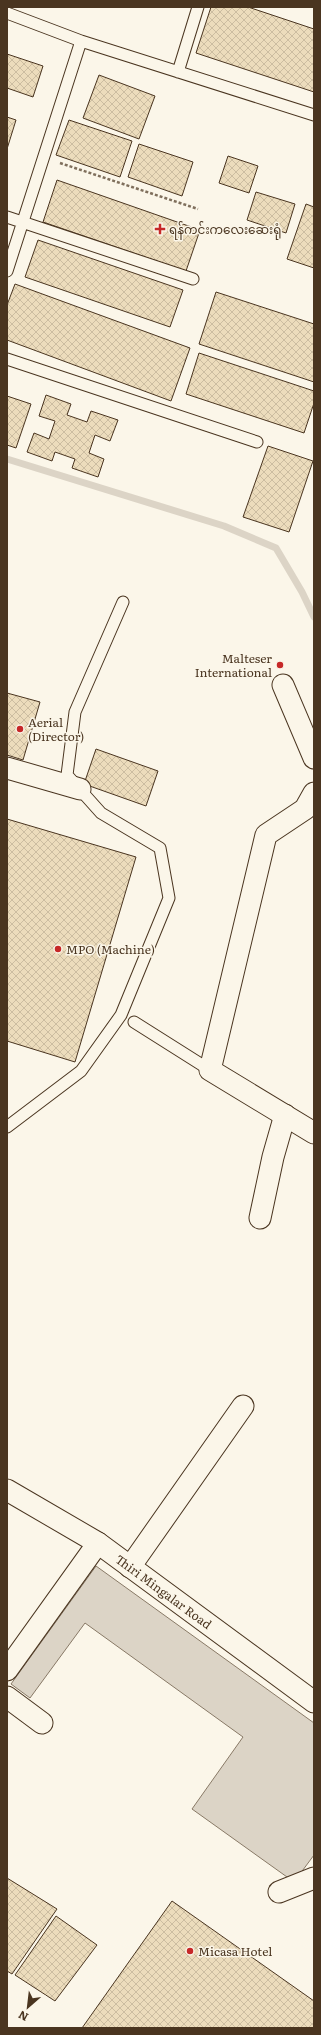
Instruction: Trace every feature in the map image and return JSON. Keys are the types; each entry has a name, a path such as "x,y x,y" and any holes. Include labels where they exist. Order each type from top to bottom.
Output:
{"street":[{"path":"283,685 314,758"},
{"path":"7,768 80,789"},
{"path":"314,793 305,810 266,835 210,1070 314,1133"},
{"path":"260,1218 273,1157 285,1115"},
{"path":"130,1567 242,1406"},
{"name":"Thiri Mingalar Road","path":"7,1490 98,1543 314,1702"},
{"path":"7,1670 98,1543"},
{"path":"7,1697 42,1723"},
{"path":"279,1892 314,1878"}],"lane":[{"path":"178,72 198,7"},
{"path":"7,13 81,40 314,116"},
{"path":"7,271 81,40"},
{"path":"7,217 193,279"},
{"path":"7,359 258,442"},
{"path":"7,1127 80,1070 121,1015 169,898 160,848 101,813 67,775 75,712 123,602"},
{"path":"134,1022 210,1070"}],"path":[{"path":"44,158 198,209"}],"shaded area":[{"path":"96,1566 314,1723 314,1855 294,1882 192,1809 243,1737 85,1623 30,1698 11,1684"}],"building":[{"path":"211,7 248,7 314,29 314,92 196,53"},
{"path":"7,54 43,66 33,97 7,88"},
{"path":"99,75 155,96 139,139 83,118"},
{"path":"7,117 16,120 7,149"},
{"path":"69,120 132,141 120,177 56,155"},
{"path":"139,144 193,162 182,196 128,177"},
{"path":"228,156 258,166 249,193 219,183"},
{"path":"57,180 200,230 186,271 43,222"},
{"path":"256,192 295,204 286,233 247,220"},
{"path":"306,204 314,207 314,268 287,259"},
{"path":"38,240 183,290 170,327 25,277"},
{"path":"15,284 190,348 171,401 7,340 7,305"},
{"path":"216,292 314,324 314,382 199,344"},
{"path":"199,353 314,391 314,403 304,433 186,394"},
{"path":"46,395 71,404 67,415 87,422 91,411 118,420 110,441 95,435 89,453 104,459 98,477 72,468 75,459 55,452 52,461 27,452 34,433 49,439 55,421 39,416"},
{"path":"7,396 31,404 16,448 7,445"},
{"path":"268,446 313,461 289,532 243,517"},
{"name":"Aerial (Director)","path":"7,693 40,702 23,760 7,755"},
{"path":"96,749 158,771 146,806 84,784"},
{"name":"MPO (Machine)","path":"7,819 136,857 75,1062 7,1041"},
{"path":"7,1878 57,1909 12,1974 7,1971"},
{"name":"Micasa Hotel","path":"172,1901 314,2001 314,2028 82,2028"},
{"path":"56,1916 97,1945 55,2001 15,1975"}],"waterway":[{"path":"7,459 224,526 276,548 302,592 314,617"}],"place":[{"name":"ရန်ကင်းကလေးဆေးရုံ","path":"160,229"},
{"name":"Malteser International","path":"280,665"},
{"name":"Aerial (Director)","path":"20,729"},
{"name":"MPO (Machine)","path":"58,949"},
{"name":"Micasa Hotel","path":"190,1951"}]}
